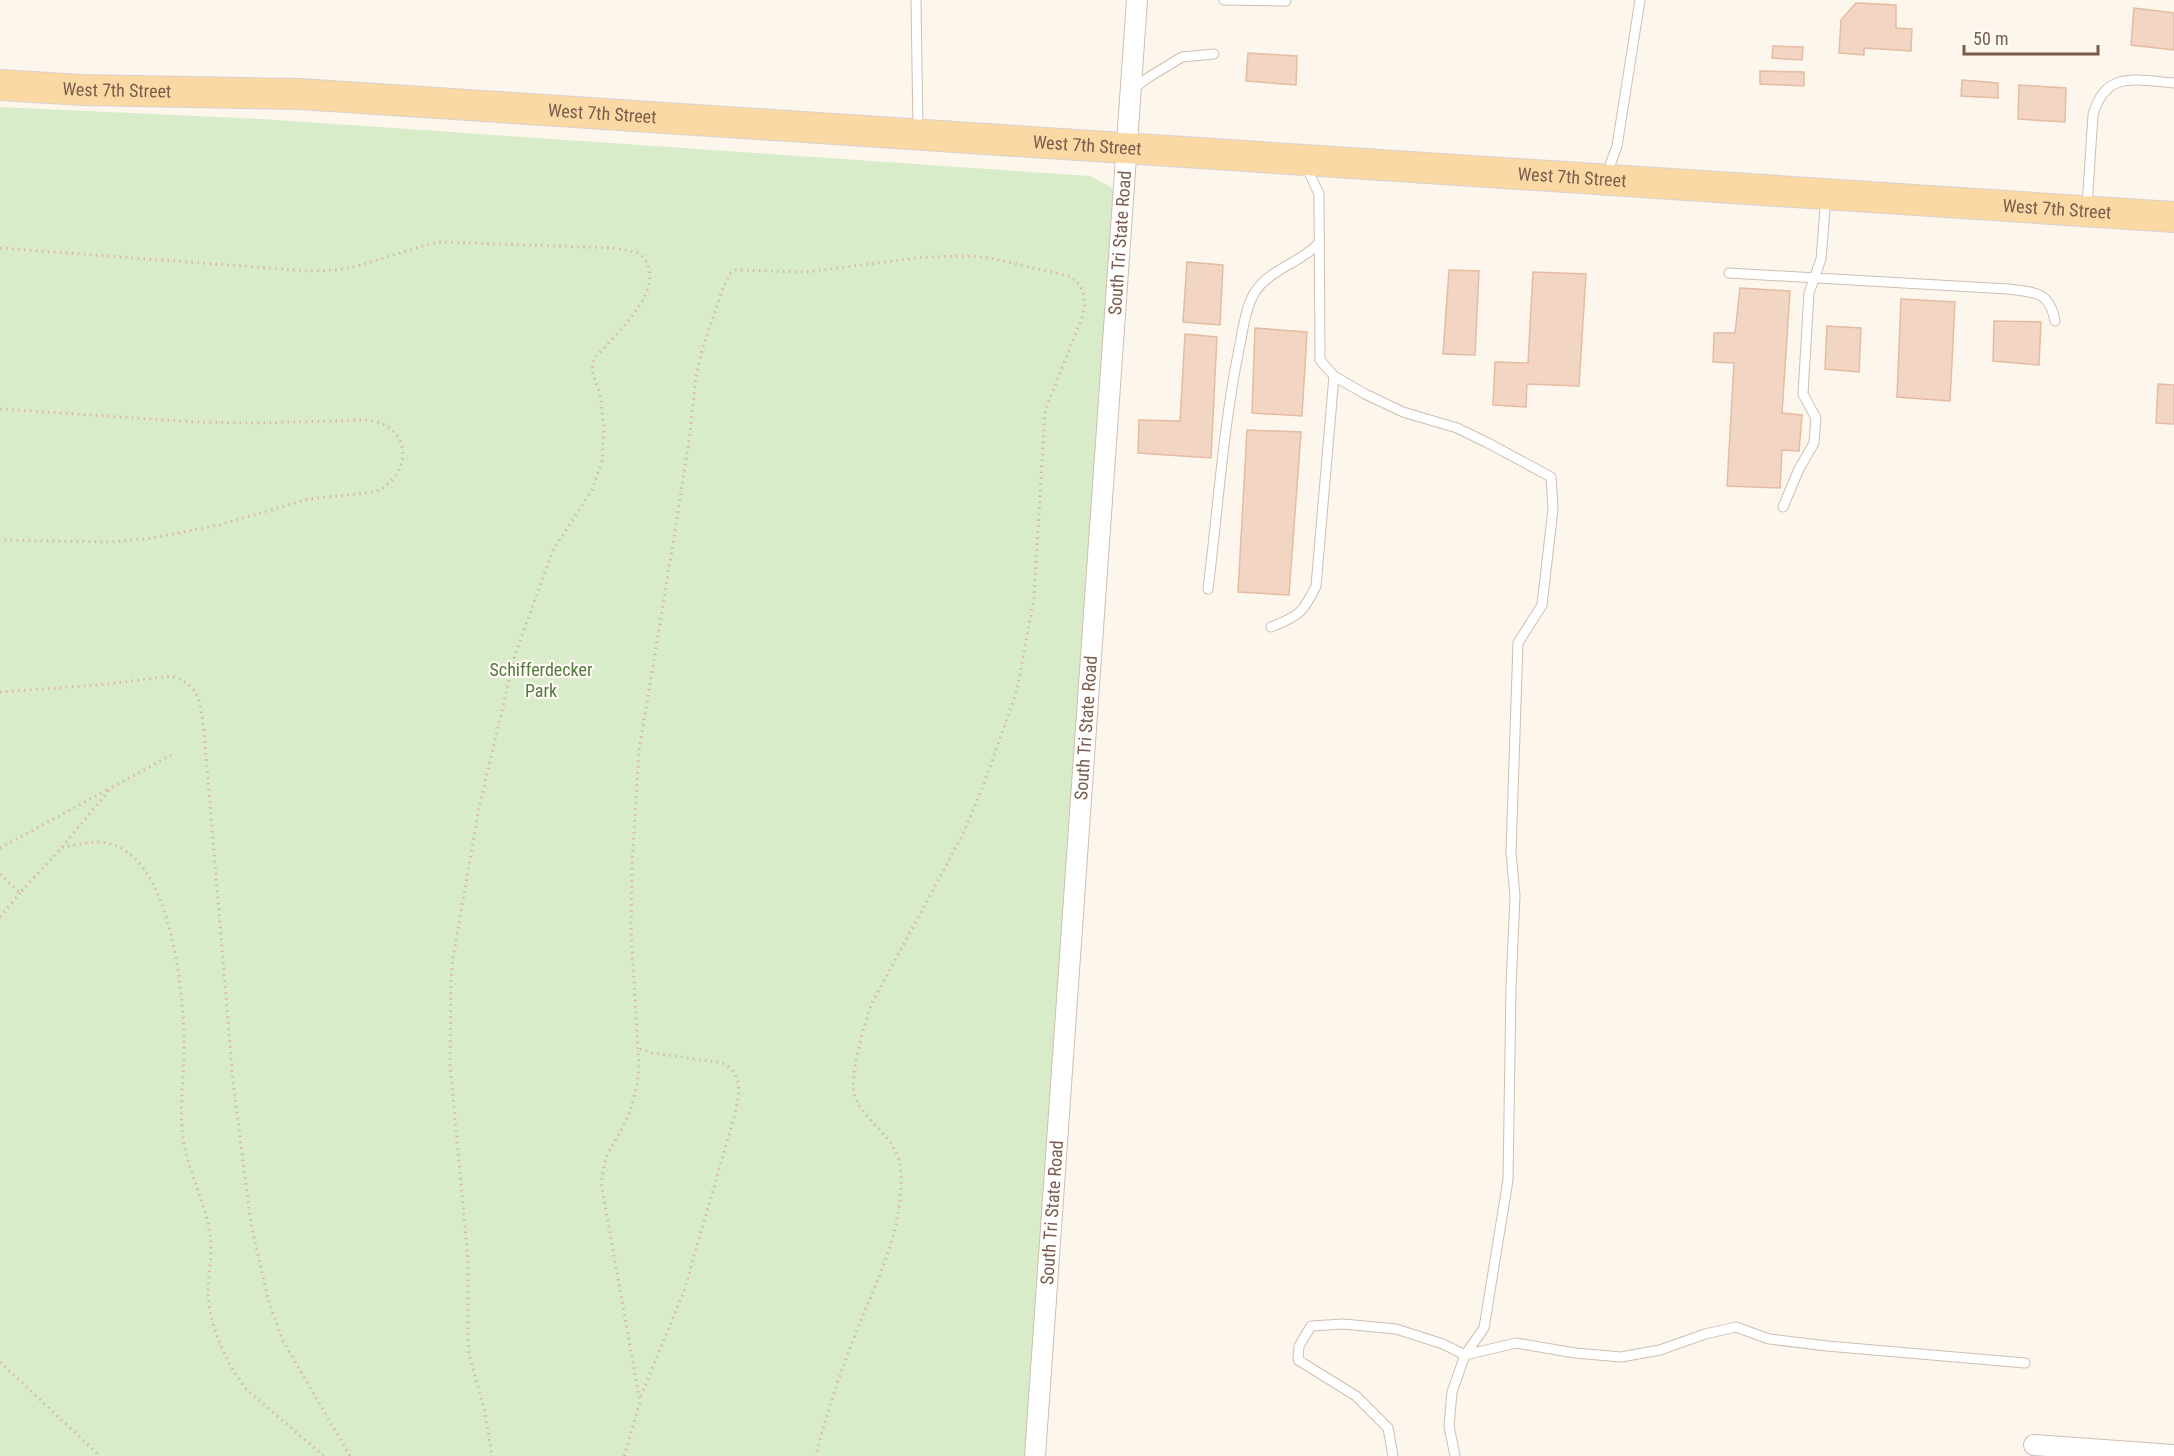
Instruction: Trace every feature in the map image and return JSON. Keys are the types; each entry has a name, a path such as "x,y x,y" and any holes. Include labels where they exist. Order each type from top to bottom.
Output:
{"main road":[{"name":"West 7th Street","path":"0,85 82,90 300,94 2174,217"}],"street":[{"name":"South Tri State Road","path":"1035,1456 1137,0"},
{"path":"2034,1445 2174,1455"}],"lane":[{"path":"916,0 918,135"},
{"path":"1224,0 1286,2"},
{"path":"1596,180 1609,168 1617,146 1640,0"},
{"path":"1130,92 1149,77 1182,57 1214,54"},
{"path":"2087,212 2093,115 2097,101 2110,85 2124,79 2174,83"},
{"path":"1304,161 1319,194 1320,360 1334,376 1365,394 1403,412 1467,433 1551,477 1553,509 1542,605 1518,643 1511,852 1515,896 1508,1180 1484,1328 1465,1355 1452,1392 1449,1426 1455,1456"},
{"path":"1784,507 1814,443 1816,418 1803,394 1809,293 1821,259 1826,195"},
{"path":"1208,589 1231,389 1245,319 1255,293 1269,276 1311,252 1319,243"},
{"path":"1729,273 2008,289 2039,294 2052,305 2055,321"},
{"path":"1271,627 1294,618 1306,607 1316,586 1334,376"},
{"path":"1393,1456 1388,1428 1356,1396 1298,1360 1299,1346 1311,1326 1343,1324 1396,1329 1443,1344 1465,1355 1516,1342 1575,1353 1621,1357 1660,1350 1705,1334 1736,1327 1769,1339 1815,1345 2025,1363"}],"path":[{"path":"0,248 309,271 345,269 426,245 454,241 615,248 639,253 650,267 650,283 642,301 592,365 600,394 604,427 602,460 592,490 553,550 515,655 479,808 453,958 450,1065 468,1259 469,1354 485,1412 492,1456"},
{"path":"639,1399 601,1183 606,1157 624,1125 637,1084 640,1049 632,971 631,932 632,865 639,751 690,434 696,376 706,339 728,277 736,270 806,272 970,255 1069,276 1077,280 1082,287 1085,305 1046,411 1034,598 1017,690 984,784 962,836 872,1003 865,1021 854,1072 853,1090 860,1106 897,1150 901,1170 900,1202 895,1235 830,1405 816,1456"},
{"path":"0,410 206,422 379,421 393,429 399,437 403,451 399,471 385,488 375,492 309,499 219,525 147,539 110,542 0,540"},
{"path":"0,692 98,685 172,676 195,690 199,698 204,731 233,1082 250,1224 269,1302 283,1341 350,1456"},
{"path":"0,848 171,755"},
{"path":"0,917 111,788"},
{"path":"62,847 99,843 123,849 143,866 158,892 177,968 181,996 184,1034 182,1127 184,1144 210,1233 209,1301 221,1346 246,1389 324,1456"},
{"path":"0,874 20,893"},
{"path":"624,1456 639,1399 684,1291 735,1114 739,1086 733,1070 723,1063 652,1053 640,1049"},
{"path":"0,1362 100,1456"}],"green space":[{"name":"Schifferdecker Park","path":"0,107 262,119 1090,176 1111,187 1117,197 1029,1456 0,1456"}],"building":[{"path":"1856,3 1896,5 1896,28 1912,29 1911,51 1864,48 1864,55 1839,53 1841,20"},
{"path":"2134,8 2174,13 2174,50 2131,45"},
{"path":"1773,46 1803,47 1802,60 1772,58"},
{"path":"1248,53 1297,56 1296,85 1246,81"},
{"path":"1760,71 1804,72 1804,86 1760,84"},
{"path":"1962,80 1998,83 1998,98 1961,96"},
{"path":"2019,85 2066,88 2065,122 2018,119"},
{"path":"1187,262 1223,265 1220,325 1183,322"},
{"path":"1449,270 1479,271 1475,355 1443,354"},
{"path":"1533,272 1586,274 1579,386 1527,384 1526,407 1493,405 1495,362 1528,363"},
{"path":"1740,288 1790,291 1782,413 1802,415 1799,451 1782,450 1780,488 1727,486 1734,363 1713,362 1714,333 1735,333"},
{"path":"1901,299 1955,302 1950,401 1897,397"},
{"path":"1994,321 2041,322 2039,365 1993,361"},
{"path":"1827,326 1861,328 1859,372 1825,369"},
{"path":"1255,328 1307,332 1302,416 1252,413"},
{"path":"1185,334 1217,337 1211,458 1138,453 1139,420 1180,421"},
{"path":"2158,384 2174,385 2174,424 2156,423"},
{"path":"1247,430 1301,432 1289,595 1238,592"}]}
